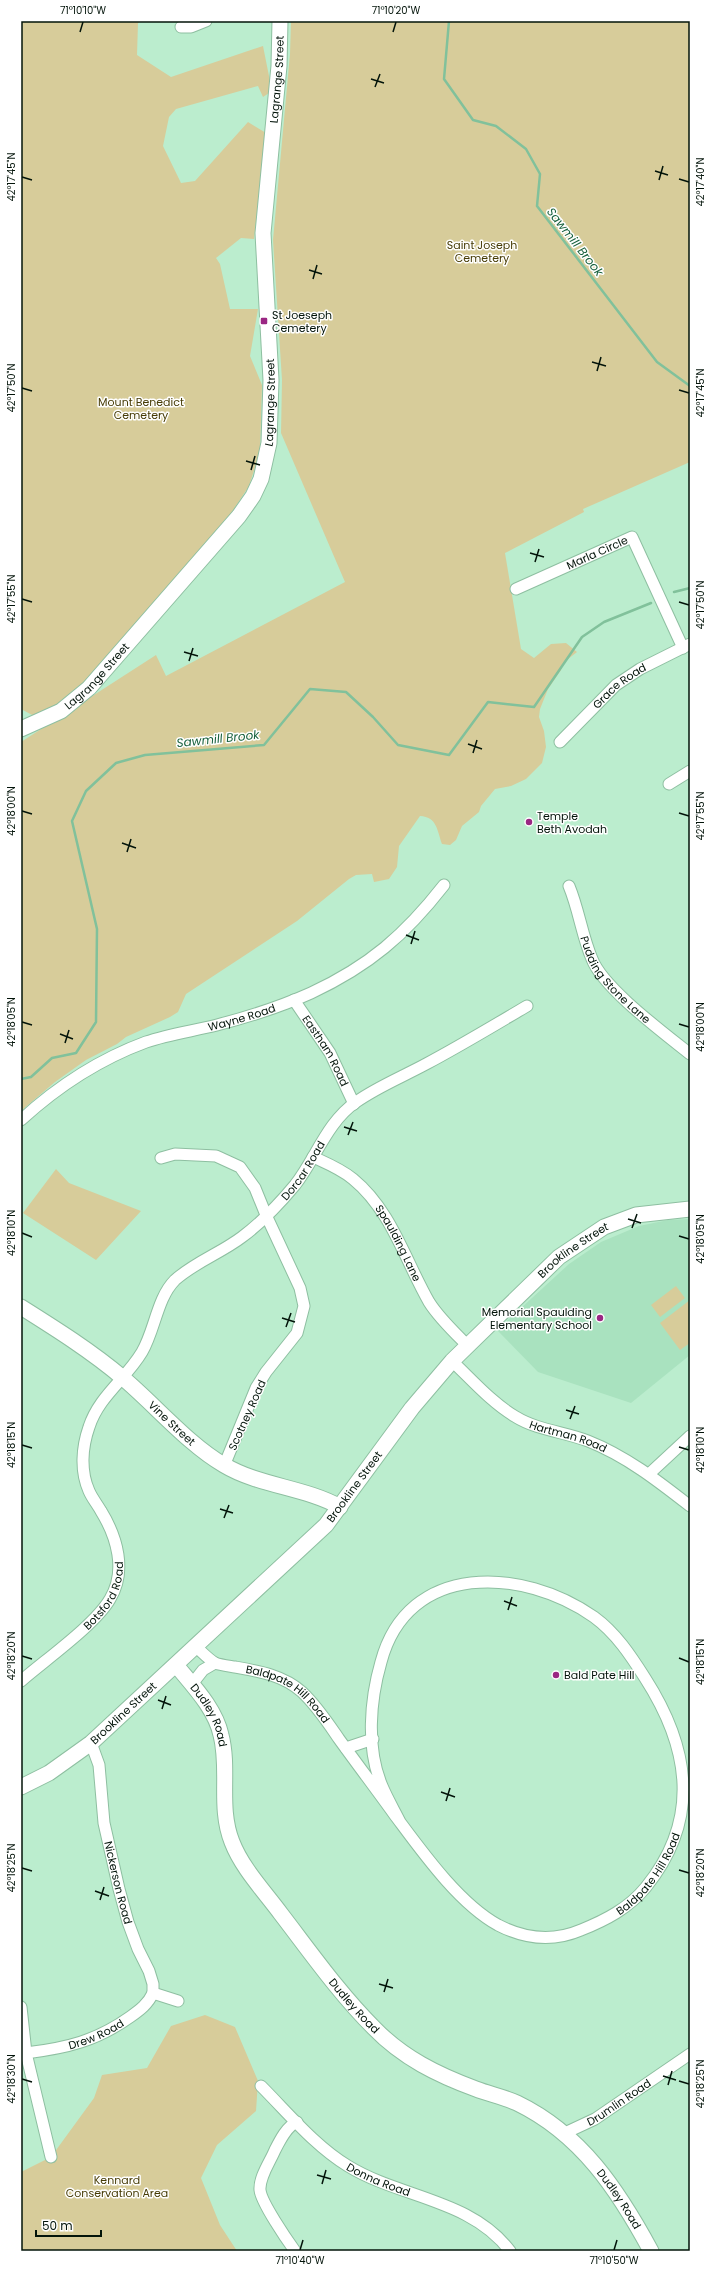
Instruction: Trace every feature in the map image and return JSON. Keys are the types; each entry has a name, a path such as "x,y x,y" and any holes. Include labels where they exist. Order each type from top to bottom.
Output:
{"main road":[{"name":"Lagrange Street","path":"21,729 67,707 95,682 243,511 253,496 264,473 269,443 271,390 263,233 279,66 280,21"},
{"name":"Brookline Street","path":"21,1787 49,1773 91,1743 326,1525 412,1408 452,1361 559,1257 604,1227 636,1215 690,1209"},
{"name":"Vine Street","path":"21,1307 77,1344 123,1378 196,1445 224,1466 246,1475 326,1499 340,1507"},
{"name":"Dudley Road","path":"176,1665 192,1684 210,1710 222,1736 224,1809 227,1826 238,1854 315,1959 348,2000 375,2030 412,2060 436,2073 515,2102 538,2114 565,2133 610,2182 651,2251"}],"street":[{"path":"181,27 191,27 206,21"},
{"name":"Marla Circle","path":"516,589 632,536 686,646"},
{"name":"Grace Road","path":"560,742 616,686 640,669 686,646"},
{"path":"669,784 690,772"},
{"name":"Wayne Road","path":"21,1120 48,1095 76,1076 146,1042 217,1025 294,1000 357,968 394,942 417,918 444,885"},
{"name":"Pudding Stone Lane","path":"570,886 592,960 599,972 623,998 690,1054"},
{"name":"Eastham Road","path":"294,1000 330,1053 354,1104"},
{"name":"Dorcar Road","path":"123,1378 143,1350 168,1289 176,1280 242,1237 266,1216 296,1184 335,1124 354,1104 478,1036 527,1006"},
{"name":"Scotney Road","path":"161,1158 175,1154 216,1156 228,1160 240,1168 255,1188 266,1216 300,1288 304,1306 298,1333 266,1372 256,1388 224,1466"},
{"name":"Spaulding Lane","path":"313,1157 352,1178 379,1208 395,1234 430,1302 444,1321 467,1345"},
{"name":"Hartman Road","path":"452,1361 496,1402 516,1417 535,1426 589,1442 618,1455 649,1474 690,1506"},
{"name":"Botsford Road","path":"21,1681 97,1615 109,1600 115,1589 119,1574 116,1544 110,1527 90,1492 83,1468 88,1429 95,1411 108,1392 123,1378"},
{"path":"649,1474 690,1436"},
{"name":"Baldpate Hill Road","path":"194,1646 215,1663 263,1672 294,1685 305,1694 326,1720 400,1822 428,1859 456,1890 484,1915 498,1924 520,1934 548,1939 573,1934 598,1924 636,1900 663,1864 678,1831 683,1810 680,1755 670,1727 654,1692 615,1636 594,1617 568,1603 538,1590 500,1582 466,1583 429,1594 414,1605 402,1619 387,1643 375,1681 372,1739 376,1766 381,1785 400,1822"},
{"path":"192,1684 203,1670 215,1663"},
{"path":"346,1748 372,1739"},
{"name":"Nickerson Road","path":"91,1743 99,1765 104,1823 119,1890 128,1922 138,1949 149,1971 153,1984 153,1993"},
{"path":"153,1993 178,2001"},
{"name":"Drew Road","path":"26,2053 76,2045 97,2038 140,2010 150,2001 153,1993"},
{"path":"21,2007 26,2053 51,2157"},
{"name":"Drumlin Road","path":"565,2133 596,2119 690,2054"},
{"name":"Donna Road","path":"261,2086 333,2157 349,2167 448,2206 473,2219 491,2232 510,2251"},
{"path":"295,2251 263,2200 260,2191 261,2181 280,2140 292,2123 297,2122"}],"shaded area":[{"name":"Memorial Spaulding Elementary School","path":"690,1219 690,1355 631,1403 538,1372 497,1330 569,1264 601,1242 639,1226 668,1220"}],"green space":[{"name":"Mount Benedict Cemetery","path":"21,21 141,21 138,23 137,55 171,77 263,46 272,91 263,97 258,86 176,109 169,117 163,146 181,183 195,181 248,122 266,133 254,239 241,238 216,258 220,264 230,309 258,309 250,356 262,385 260,452 249,486 230,515 87,681 61,702 34,716 21,709"},
{"name":"Saint Joseph Cemetery","path":"291,21 690,21 690,462 583,509 584,512 505,553 521,649 534,658 551,644 566,643 577,652 563,663 561,670 548,689 540,709 539,717 544,731 546,747 542,763 526,779 511,786 495,789 481,806 479,812 462,826 456,840 450,845 442,844 436,825 430,819 420,816 399,846 397,867 389,879 374,882 372,874 356,875 349,879 297,921 186,994 178,1012 126,1037 117,1044 86,1060 55,1082 21,1111 21,742 156,655 166,676 345,582 281,433 282,380 273,240 290,54"},
{"path":"56,1169 69,1183 141,1211 96,1260 23,1213"},
{"path":"676,1286 685,1298 660,1317 651,1305"},
{"path":"690,1300 690,1343 680,1350 660,1323"},
{"name":"Kennard Conservation Area","path":"205,2015 235,2027 258,2081 256,2111 217,2145 201,2178 220,2225 237,2251 21,2251 21,2172 51,2157 94,2098 102,2075 147,2068 171,2026"}],"waterway":[{"name":"Sawmill Brook","path":"449,21 444,79 473,120 496,126 526,149 540,174 537,206 657,362 690,386"},
{"name":"Sawmill Brook","path":"674,592 690,588"},
{"name":"Sawmill Brook","path":"21,1079 31,1077 52,1058 76,1053 96,1022 97,929 72,821 86,791 116,763 145,755 264,745 310,689 346,692 373,717 398,745 449,755 488,702 534,707 582,637 604,622 651,603"}],"place":[{"name":"St Joeseph Cemetery","path":"264,321"},
{"name":"Temple Beth Avodah","path":"529,822"},
{"name":"Memorial Spaulding Elementary School","path":"600,1318"},
{"name":"Bald Pate Hill","path":"556,1675"}]}
